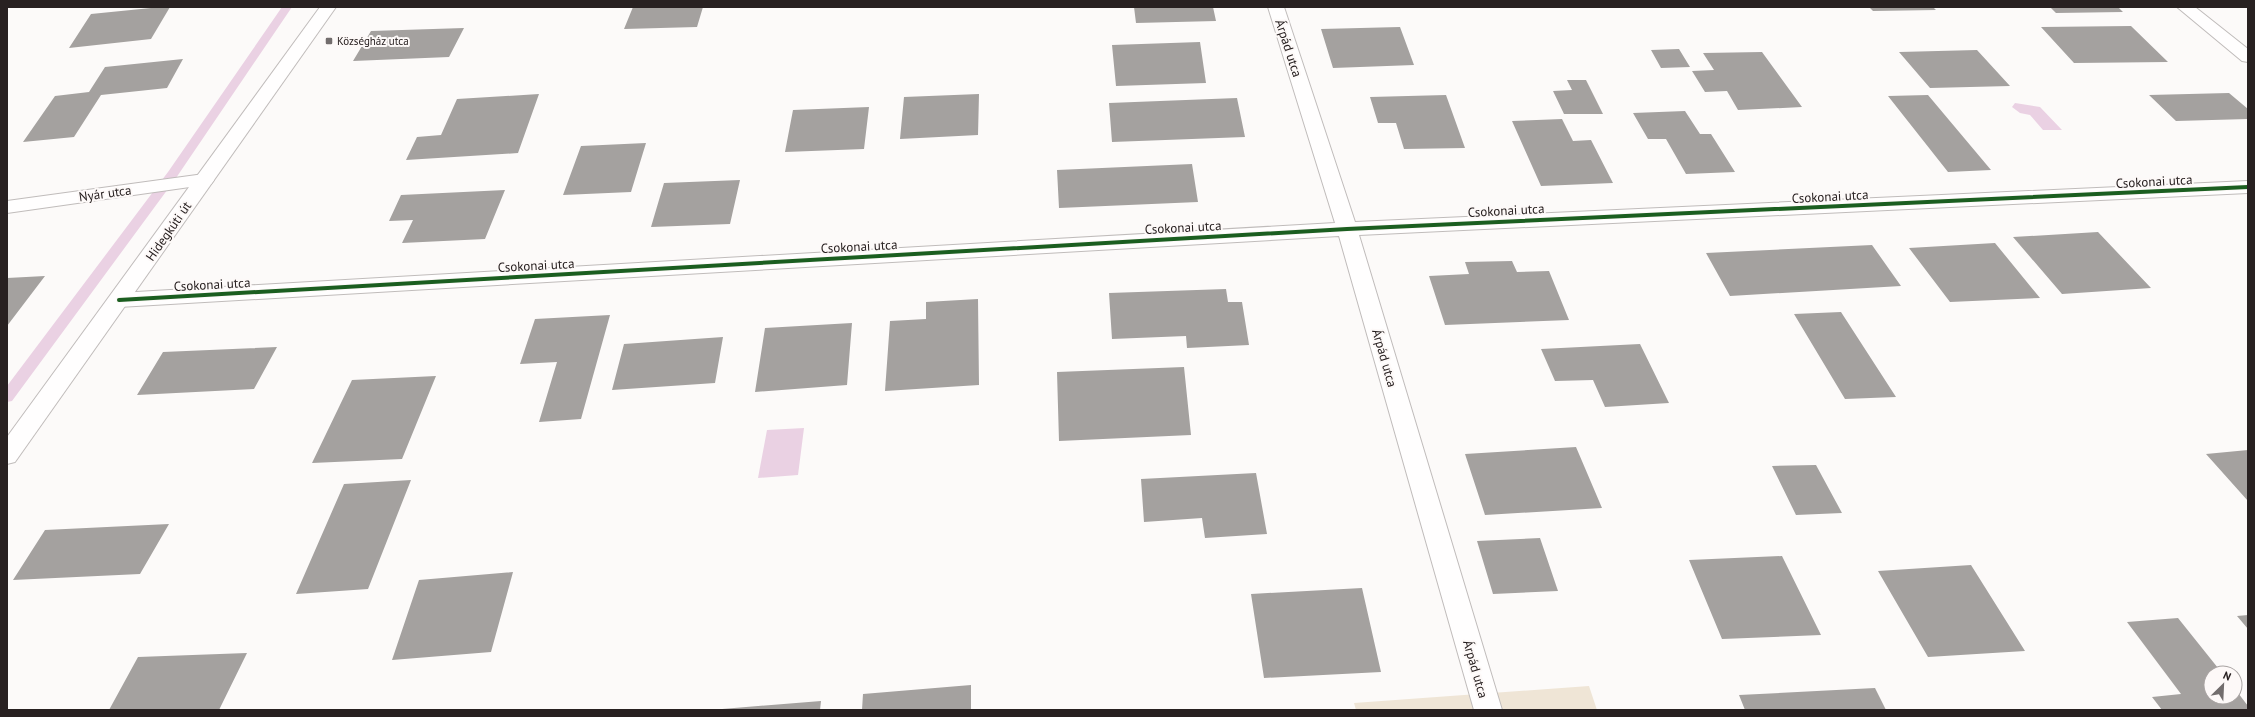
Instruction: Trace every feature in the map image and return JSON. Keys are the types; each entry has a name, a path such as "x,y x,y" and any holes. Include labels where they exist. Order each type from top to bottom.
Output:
{"street":[{"name":"Hidegkúti út","path":"7,455 328,7"},
{"name":"Árpád utca","path":"1276,7 1347,229 1488,710"},
{"path":"2185,7 2248,57"},
{"name":"Nyár utca","path":"7,207 204,180"},
{"name":"Csokonai utca","path":"119,300 1347,229 2248,187"}],"shaded area":[{"path":"2015,103 2040,107 2062,130 2043,130 2030,115 2020,113 2012,107"},
{"path":"804,428 798,475 758,478 767,430"},
{"path":"1589,686 1597,710 1356,710 1354,703"}],"building":[{"path":"170,7 151,39 69,48 91,14"},
{"path":"633,7 703,7 697,27 624,29"},
{"path":"1134,7 1213,7 1216,21 1136,23"},
{"path":"1869,7 1933,7 1936,10 1873,11"},
{"path":"2050,7 2118,7 2123,12 2056,13"},
{"path":"2131,26 2168,62 2074,63 2041,27"},
{"path":"1400,27 1414,65 1333,68 1321,29"},
{"path":"464,28 449,57 353,61 371,31"},
{"path":"1200,42 1206,83 1116,86 1112,45"},
{"path":"1679,49 1690,67 1661,68 1651,50"},
{"path":"1977,50 2010,86 1930,88 1899,52"},
{"path":"1762,52 1802,107 1738,110 1727,91 1705,92 1692,71 1714,70 1703,53"},
{"path":"183,59 167,88 101,95 74,137 23,142 55,96 89,92 105,67"},
{"path":"1567,80 1586,80 1603,114 1564,114 1553,91 1572,90"},
{"path":"2229,93 2248,109 2248,119 2176,121 2149,95"},
{"path":"539,94 518,153 406,160 417,137 441,135 457,99"},
{"path":"979,94 978,135 900,139 904,97"},
{"path":"1446,95 1465,148 1404,149 1396,123 1378,123 1370,97"},
{"path":"1928,95 1991,170 1948,172 1888,96"},
{"path":"1237,98 1245,137 1112,142 1109,103"},
{"path":"869,107 864,149 785,152 793,110"},
{"path":"1685,111 1700,134 1711,134 1735,172 1686,174 1666,139 1648,139 1633,113"},
{"path":"1562,119 1573,141 1591,140 1613,183 1541,186 1512,121"},
{"path":"646,143 631,192 563,195 581,146"},
{"path":"1192,164 1198,202 1059,208 1057,170"},
{"path":"740,180 730,224 651,227 664,183"},
{"path":"505,190 485,239 402,243 413,220 389,221 401,195"},
{"path":"2098,232 2151,288 2062,294 2013,237"},
{"path":"1995,243 2040,298 1950,302 1909,248"},
{"path":"1872,245 1901,286 1730,296 1706,253"},
{"path":"1512,261 1517,272 1549,271 1569,320 1445,325 1429,276 1469,274 1465,262"},
{"path":"45,276 7,326 7,278"},
{"path":"1226,289 1228,302 1242,302 1249,345 1187,348 1186,336 1112,339 1109,293"},
{"path":"978,299 979,385 885,391 890,321 926,319 926,302"},
{"path":"1841,312 1896,397 1845,399 1794,314"},
{"path":"610,315 581,419 539,422 557,362 520,364 535,319"},
{"path":"852,323 847,385 755,392 765,328"},
{"path":"723,337 715,383 612,390 624,344"},
{"path":"1640,344 1669,403 1605,407 1593,380 1555,381 1541,349"},
{"path":"277,347 254,389 137,395 163,352"},
{"path":"1184,367 1191,435 1059,441 1057,372"},
{"path":"436,376 402,459 312,463 352,380"},
{"path":"1576,447 1602,508 1485,515 1465,454"},
{"path":"2248,450 2248,501 2206,454"},
{"path":"1816,465 1842,513 1796,515 1772,466"},
{"path":"1256,473 1267,534 1205,538 1202,518 1144,522 1141,479"},
{"path":"411,480 368,589 296,594 344,484"},
{"path":"169,524 140,574 13,580 45,530"},
{"path":"1540,538 1558,591 1493,594 1477,541"},
{"path":"1782,556 1821,635 1722,639 1689,560"},
{"path":"1971,565 2025,651 1928,657 1878,571"},
{"path":"513,572 491,652 392,660 419,580"},
{"path":"1362,588 1381,672 1264,678 1251,594"},
{"path":"2248,615 2248,629 2237,616"},
{"path":"2178,618 2216,665 2203,665 2203,705 2243,705 2243,699 2248,706 2248,710 2162,710 2152,697 2181,694 2127,622"},
{"path":"247,653 219,710 109,710 138,657"},
{"path":"971,685 971,710 862,710 863,694"},
{"path":"1875,688 1886,710 1745,710 1739,695"},
{"path":"821,701 820,710 722,710 722,709"}],"waterway":[{"path":"7,397 172,175 287,7"}],"cycle path":[{"path":"119,300 1347,229 2248,187"}],"place":[{"name":"Községház utca","path":"329,41"}]}
